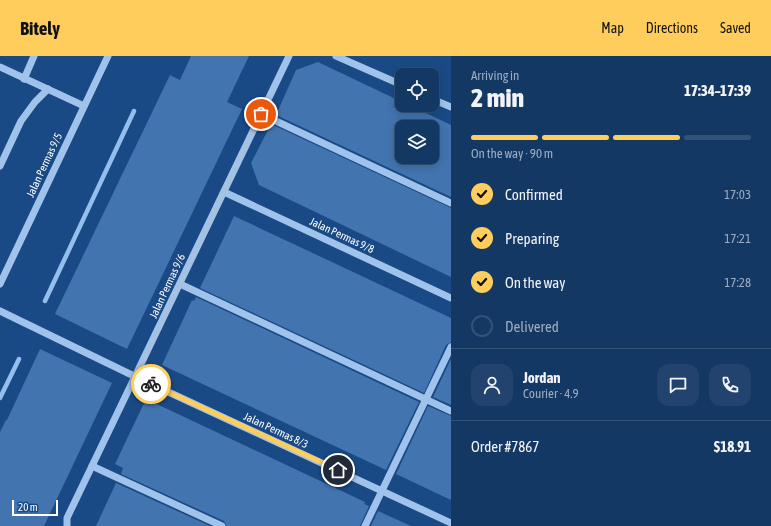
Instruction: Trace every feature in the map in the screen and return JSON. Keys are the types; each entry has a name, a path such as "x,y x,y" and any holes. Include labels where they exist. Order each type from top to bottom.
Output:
{"street":[{"path":"24,78 34,56"},
{"name":"Jalan Permas 9/5","path":"0,284 108,56"},
{"name":"Jalan Permas 9/6","path":"67,526 67,518 289,56"},
{"path":"336,56 395,82"},
{"path":"0,67 84,106"},
{"path":"0,166 21,120 35,102 48,89"},
{"path":"439,102 451,107"},
{"path":"261,114 451,203"},
{"name":"Jalan Permas 9/8","path":"224,192 451,298"},
{"path":"180,284 451,411"},
{"name":"Jalan Permas 8/3","path":"0,311 136,377 451,523"},
{"path":"365,526 451,347"},
{"path":"92,466 222,526"}],"building":[{"path":"191,56 249,56 227,102 242,109 127,349 55,314 170,75 180,80"},
{"path":"318,62 395,99 395,112 424,112 451,125 451,197 276,115 296,70"},
{"path":"271,124 451,208 451,277 259,185 251,163"},
{"path":"234,216 451,318 451,342 446,345 424,393 200,288"},
{"path":"196,297 419,402 386,470 162,365 192,300 194,301"},
{"path":"40,349 112,383 44,526 0,526 0,432"},
{"path":"451,359 451,405 433,397"},
{"path":"146,399 365,502 364,504 369,506 360,526 227,526 224,521 121,474 123,468 115,464"},
{"path":"428,406 451,416 451,500 396,474"},
{"path":"116,483 210,526 96,526"},
{"path":"378,511 411,526 371,526"}],"waterway":[{"path":"45,301 134,111"},
{"path":"0,398 19,359"}],"way so far":[{"path":"151,384 136,377 261,114"}],"route":[{"path":"151,384 338,470"}]}
